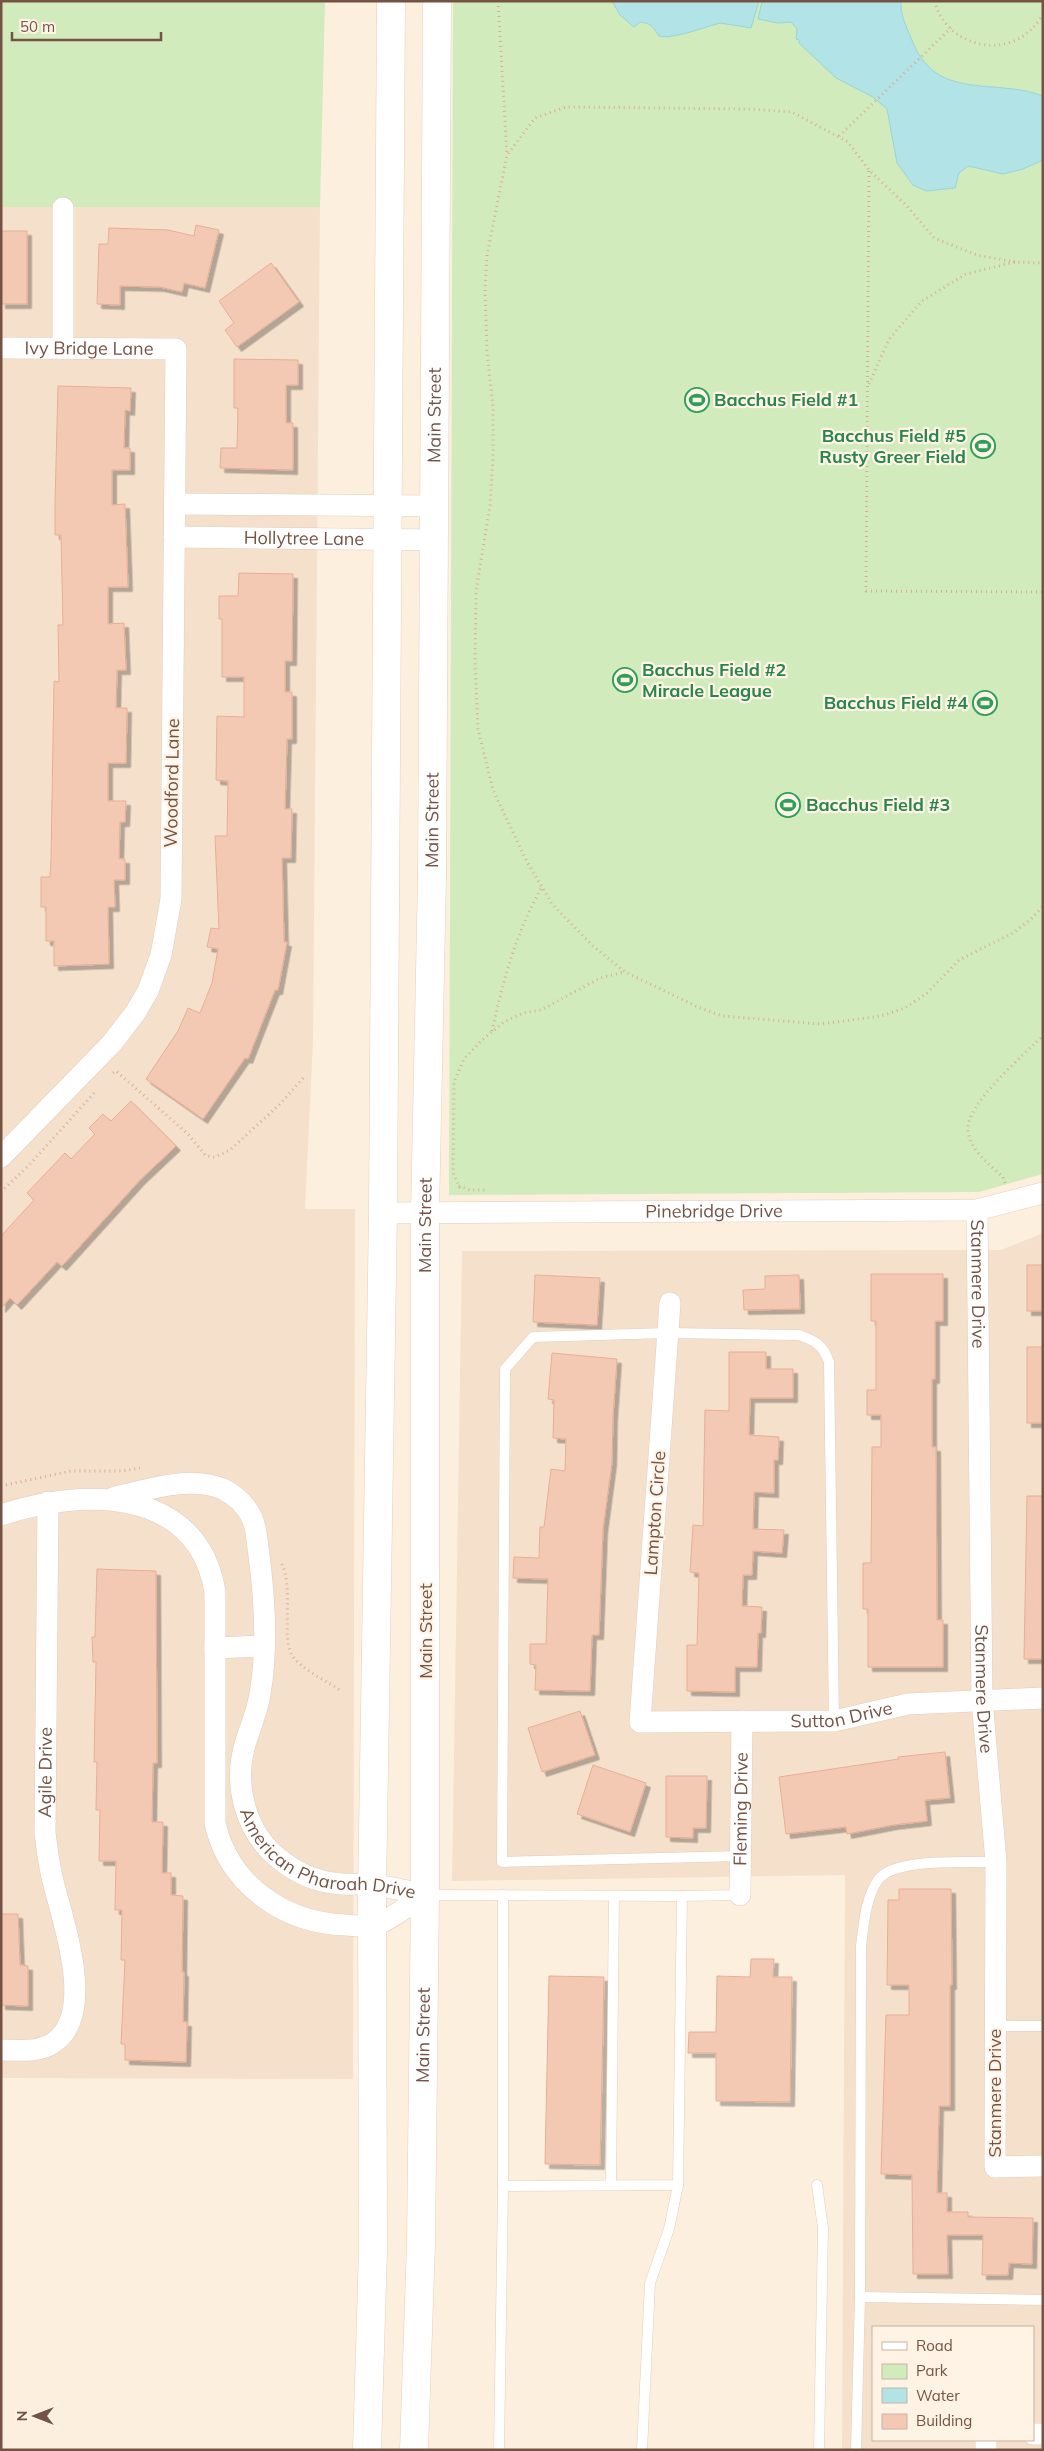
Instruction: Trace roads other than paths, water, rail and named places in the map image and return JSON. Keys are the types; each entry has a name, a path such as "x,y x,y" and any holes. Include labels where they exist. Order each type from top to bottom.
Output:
{"main road":[{"path":"367,2450 373,2249 373,1884 383,1213 389,539 391,1"},
{"name":"Main Street","path":"414,2450 421,2243 425,1895 425,1213 431,887 438,1"}],"street":[{"path":"63,348 64,208"},
{"name":"Ivy Bridge Lane","path":"1,348 176,348"},
{"name":"Woodford Lane","path":"1,1157 112,1043 135,1013 155,973 167,930 171,899 176,348"},
{"name":"Hollytree Lane","path":"174,504 435,506"},
{"name":"Hollytree Lane","path":"174,537 434,540"},
{"name":"Pinebridge Drive","path":"383,1213 977,1210 1043,1193"},
{"name":"Stanmere Drive","path":"977,1210 982,1700 996,1862 995,2167 1043,2166"},
{"name":"Lampton Circle","path":"640,1722 670,1303"},
{"name":"American Pharoah Drive","path":"1,1515 48,1502 108,1499 174,1484 214,1486 236,1498 248,1511 256,1532 265,1600 260,1695 241,1767 241,1789 251,1823 272,1852 305,1875 330,1883 373,1884 425,1895"},
{"name":"American Pharoah Drive","path":"108,1499 144,1506 180,1526 200,1549 209,1568 215,1592 213,1811 217,1832 228,1859 242,1878 257,1892 290,1914 328,1924 373,1926 425,1895"},
{"name":"Agile Drive","path":"1,2050 40,2049 53,2044 62,2036 71,2022 74,1997 67,1935 48,1859 45,1832 48,1502"},
{"path":"215,1648 264,1646"},
{"name":"Sutton Drive","path":"640,1722 834,1721 908,1704 1043,1698"},
{"name":"Fleming Drive","path":"740,1896 742,1721"}],"lane":[{"path":"741,1856 502,1862 505,1369 533,1337 668,1333 799,1335 814,1340 824,1349 829,1362 834,1721"},
{"path":"856,2450 860,2297 861,1946 865,1916 871,1894 879,1878 894,1867 908,1864 996,1862"},
{"path":"425,1895 740,1896"},
{"path":"499,2450 503,2186 503,1895"},
{"path":"612,2184 614,1896"},
{"path":"642,2450 650,2283 669,2229 678,2185 682,1896"},
{"path":"995,2026 1043,2026"},
{"path":"503,2186 678,2185"},
{"path":"817,2185 823,2228 819,2450"},
{"path":"860,2297 1043,2300"}],"water":[{"path":"612,1 759,1 751,28 720,23 668,37 659,36 647,23 640,22 634,27 620,15"},
{"path":"762,1 901,1 902,15 911,38 922,58 935,72 950,80 967,84 1024,91 1043,96 1043,160 1023,169 1003,174 968,166 959,173 955,188 926,191 913,185 897,163 887,109 873,97 836,78 799,43 799,40 796,39 797,29 791,22 778,23 758,19"}],"place":[{"name":"Bacchus Field #1","path":"697,400"},
{"name":"Bacchus Field #5 Rusty Greer Field","path":"983,446"},
{"name":"Bacchus Field #2 Miracle League","path":"625,680"},
{"name":"Bacchus Field #4","path":"985,703"},
{"name":"Bacchus Field #3","path":"788,805"}]}
